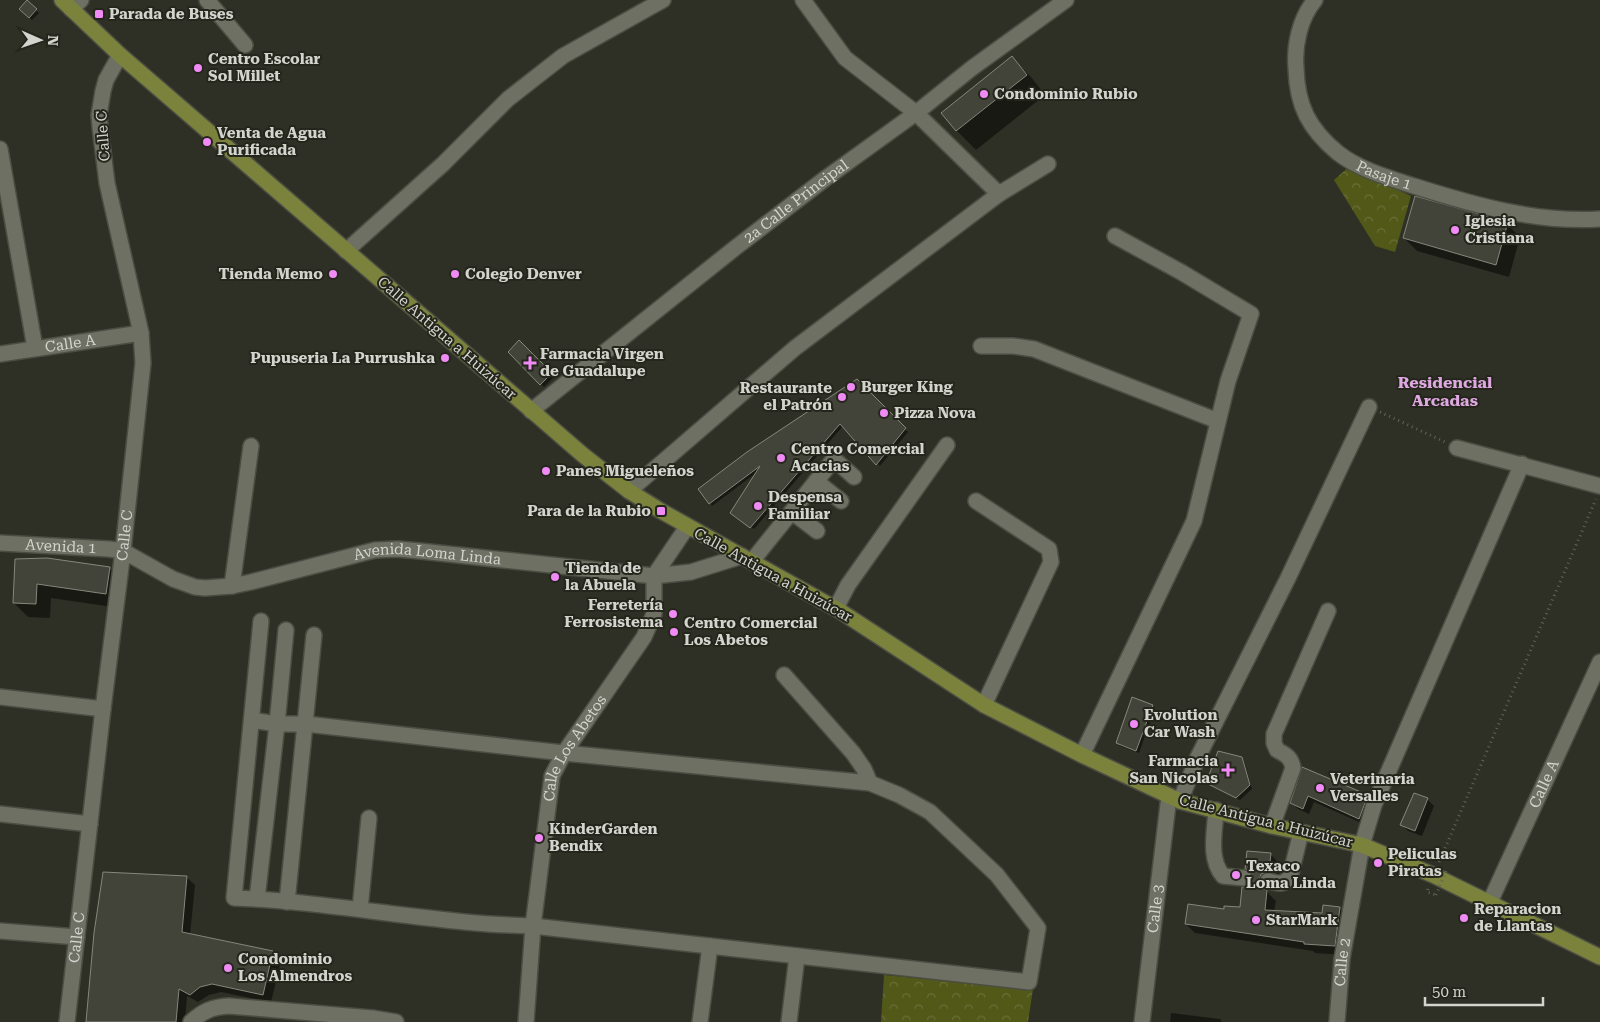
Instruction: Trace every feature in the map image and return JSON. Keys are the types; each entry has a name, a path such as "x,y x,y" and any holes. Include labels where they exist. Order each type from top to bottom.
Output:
{"main road":[{"name":"Calle Antigua a Huizúcar","path":"72,3 120,55 531,411 629,491 686,527 747,558 836,608 984,705 1082,755 1174,798 1272,826 1362,845 1440,873 1489,904 1600,957"}],"street":[{"path":"207,0 245,44"},
{"path":"346,251 443,164 508,99 563,56 663,0"},
{"path":"803,0 845,58 916,113 999,194"},
{"name":"2a Calle Principal","path":"531,411 826,178 1066,0"},
{"name":"Pasaje 1","path":"1315,0 1311,4 1301,26 1297,42 1295,58 1299,98 1303,110 1322,137 1340,154 1350,161 1381,175 1502,211 1578,221 1600,220"},
{"name":"Calle C","path":"67,1022 123,551 143,363 141,333 107,183 100,121 106,80 120,55"},
{"path":"0,150 35,348"},
{"path":"629,491 795,348 999,194 1048,164"},
{"path":"1082,755 1194,521 1228,381 1251,314 1181,272 1115,236"},
{"name":"Calle A","path":"0,354 141,333"},
{"path":"981,346 1014,346 1034,349 1218,421"},
{"name":"Calle 3","path":"1142,1022 1174,798 1198,757 1288,578 1368,407"},
{"path":"836,608 848,585 947,444"},
{"path":"232,586 251,446"},
{"path":"1457,448 1522,464 1598,492"},
{"path":"747,558 792,512 834,459 854,477"},
{"name":"Calle 2","path":"1338,1022 1342,959 1362,845 1374,805 1522,464"},
{"path":"816,481 841,501"},
{"path":"976,501 1049,549 1051,562 984,705"},
{"path":"792,512 817,531"},
{"path":"654,576 686,527"},
{"name":"Avenida 1","path":"0,543 109,548 123,551"},
{"name":"Avenida Loma Linda","path":"123,551 160,573 186,584 205,588 232,586 375,550 392,549 420,550 654,576 691,572 747,558"},
{"name":"Calle Los Abetos","path":"526,1022 533,926 552,776 564,752 644,637 654,614 654,576"},
{"path":"1272,826 1293,768 1288,756 1277,750 1274,743 1274,734 1328,611"},
{"path":"252,720 870,783 899,795 930,812 996,874 1038,928 1029,982 533,926 477,923 360,909 234,898 261,621"},
{"path":"256,899 286,630"},
{"path":"287,902 314,635"},
{"name":"Calle A","path":"1489,904 1600,662"},
{"path":"784,675 853,753 864,769 870,783"},
{"path":"0,697 103,709"},
{"path":"1216,810 1214,852 1216,864 1223,876 1244,878"},
{"path":"0,814 90,824"},
{"path":"360,909 369,818"},
{"path":"1268,882 1280,884 1290,877 1301,832"},
{"path":"0,931 77,937"},
{"path":"700,1022 710,946"},
{"path":"789,1022 797,956"},
{"path":"191,1022 201,1013 214,1007 229,1006 372,1018 396,1022"}],"path":[{"path":"1368,407 1457,448"},
{"path":"1436,896 1440,873 1598,492"}],"green space":[{"path":"1352,164 1374,179 1411,196 1395,252 1375,246 1334,180"},
{"path":"884,975 1033,989 1028,1022 881,1022"}],"building":[{"path":"27,0 37,9 29,18 19,9"},
{"name":"Condominio Rubio","path":"1012,56 1027,75 956,131 941,113"},
{"name":"Iglesia Cristiana","path":"1415,196 1508,222 1496,265 1403,238"},
{"name":"Farmacia Virgen de Guadalupe","path":"519,340 552,373 540,385 508,352"},
{"name":"Centro Comercial Acacias","path":"857,379 906,428 876,465 840,424 750,528 730,513 760,466 709,504 698,489 747,452"},
{"path":"47,558 110,567 106,594 37,584 36,604 13,603 15,559"},
{"name":"Evolution Car Wash","path":"1132,697 1153,705 1136,751 1116,743"},
{"name":"Farmacia San Nicolas","path":"1218,751 1242,757 1250,785 1236,798 1206,783"},
{"path":"1302,767 1368,795 1359,819 1308,796 1303,809 1290,803"},
{"path":"1414,793 1428,798 1415,831 1400,825"},
{"path":"1247,851 1271,853 1269,872 1261,874 1259,880 1261,888 1267,890 1265,910 1322,913 1323,905 1340,907 1335,946 1304,944 1304,942 1185,924 1188,904 1224,909 1224,906 1240,907 1242,887 1248,886 1253,879 1249,870 1245,869"},
{"path":"103,872 187,876 182,932 273,951 263,995 212,984 200,987 190,995 179,989 176,1022 86,1022 94,933"}],"tunnel":[{"path":"1244,878 1268,881"}],"place":[{"name":"Parada de Buses","path":"99,14"},
{"name":"Centro Escolar Sol Millet","path":"198,68"},
{"name":"Condominio Rubio","path":"984,94"},
{"name":"Venta de Agua Purificada","path":"207,142"},
{"name":"Iglesia Cristiana","path":"1455,230"},
{"name":"Tienda Memo","path":"333,274"},
{"name":"Colegio Denver","path":"455,274"},
{"name":"Pupuseria La Purrushka","path":"445,358"},
{"name":"Farmacia Virgen de Guadalupe","path":"530,363"},
{"name":"Burger King","path":"851,387"},
{"name":"Restaurante el Patrón","path":"842,397"},
{"name":"Pizza Nova","path":"884,413"},
{"name":"Centro Comercial Acacias","path":"781,458"},
{"name":"Panes Migueleños","path":"546,471"},
{"name":"Despensa Familiar","path":"758,506"},
{"name":"Para de la Rubio","path":"661,511"},
{"name":"Tienda de la Abuela","path":"555,577"},
{"name":"Ferretería Ferrosistema","path":"673,614"},
{"name":"Centro Comercial Los Abetos","path":"674,632"},
{"name":"Evolution Car Wash","path":"1134,724"},
{"name":"Farmacia San Nicolas","path":"1228,770"},
{"name":"Veterinaria Versalles","path":"1320,788"},
{"name":"KinderGarden Bendix","path":"539,838"},
{"name":"Peliculas Piratas","path":"1378,863"},
{"name":"Texaco Loma Linda","path":"1236,875"},
{"name":"Reparacion de Llantas","path":"1464,918"},
{"name":"StarMark","path":"1256,920"},
{"name":"Condominio Los Almendros","path":"228,968"}],"district":[{"name":"Residencial Arcadas","path":"1445,391"}]}
